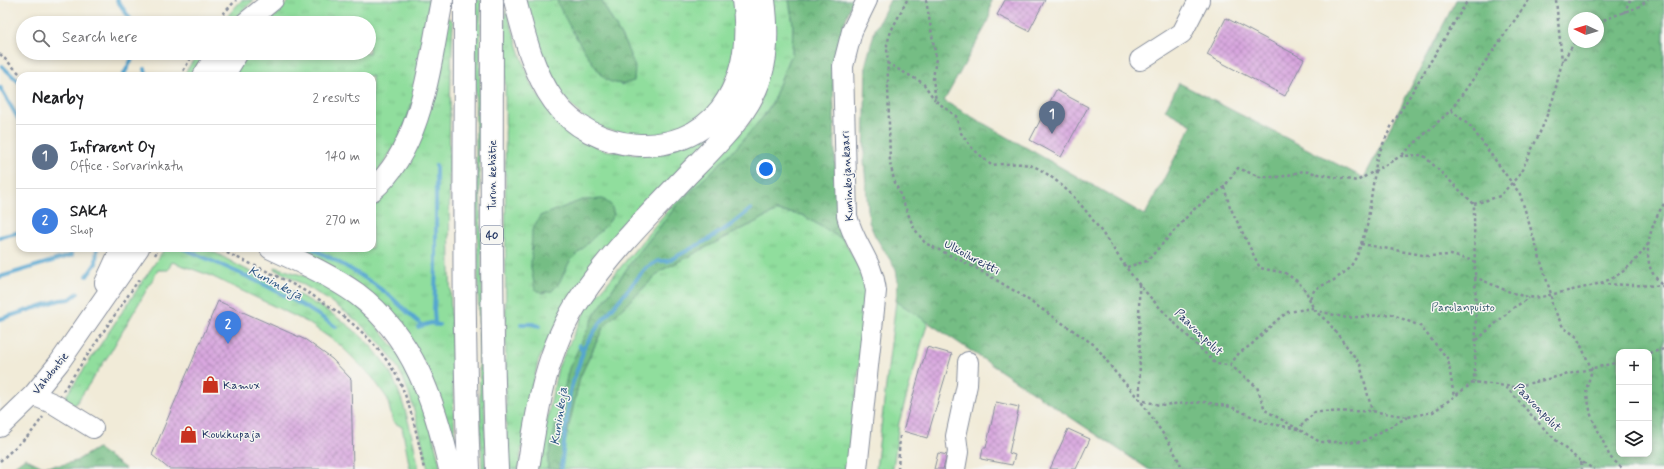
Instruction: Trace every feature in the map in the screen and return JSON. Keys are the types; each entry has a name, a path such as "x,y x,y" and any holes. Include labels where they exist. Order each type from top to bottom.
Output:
{"highway":[{"path":"376,186 390,171 414,127 433,53 442,0"},
{"name":"40","path":"465,0 464,184 466,418 468,469"},
{"name":"Turun kehätie","path":"492,0 494,412 497,469"},
{"path":"515,0 530,54 540,78 554,102 578,124 596,135 628,145 642,146 683,137 710,120 721,109 736,83 743,62 746,26 743,0"},
{"path":"528,469 540,399 548,367 568,319 580,298 609,260 735,122 753,94 761,75 765,54 766,27 764,0"},
{"path":"280,252 320,271 357,294 391,327 419,371 431,398 450,469"}],"street":[{"name":"Kuninkojankaari","path":"857,469 876,291 872,268 853,235 848,216 842,84 847,48 854,24 867,0"},
{"path":"1140,60 1182,33 1199,0"},
{"path":"205,72 213,60"},
{"path":"226,72 234,60"},
{"name":"Vahdontie","path":"93,313 119,252"},
{"name":"Vahdontie","path":"0,427 33,395 59,363 136,252"},
{"path":"955,469 958,452 956,436 967,385 968,362"},
{"path":"33,395 54,404 93,428"}],"path":[{"path":"221,16 236,0"},
{"name":"Ulkoilureitti","path":"907,0 891,32 887,44 890,163 894,180 911,221 925,243 976,268 1018,293 1096,346 1115,372 1140,400 1170,444 1183,469"},
{"path":"926,0 936,58 933,79 936,101"},
{"path":"1310,298 1315,289 1334,280 1349,269 1357,256 1367,226 1377,157 1392,126 1468,0"},
{"path":"1127,267 1147,261 1193,210 1224,187 1238,168 1260,176 1281,177 1304,171 1357,181 1365,178 1375,170 1401,156 1451,110 1529,0"},
{"path":"1474,204 1500,196 1512,183 1520,174 1542,128 1553,99 1562,62 1556,0"},
{"path":"1623,13 1630,0"},
{"path":"1604,20 1623,13 1648,0"},
{"path":"1562,62 1571,48"},
{"path":"0,54 18,72"},
{"path":"182,72 190,60"},
{"path":"888,63 923,83 936,101"},
{"name":"Paavonpolut","path":"936,101 956,116 961,133 972,148 991,165 1013,163 1038,169 1076,197 1139,283 1216,364 1230,365 1257,387 1265,410 1320,442 1362,442 1408,417"},
{"path":"1451,110 1471,127 1520,194 1551,294 1552,305 1563,327 1578,337 1592,370 1586,390 1591,415 1610,457 1623,469"},
{"path":"1139,283 1140,400 1159,405 1205,402 1224,405 1266,423 1298,429 1315,412 1372,411 1408,417 1433,412 1474,382 1477,340 1474,277 1474,204 1423,155 1401,156"},
{"path":"1224,187 1230,207 1260,268 1285,274 1297,281 1310,298 1314,309 1329,324 1360,364 1372,411"},
{"path":"1477,340 1513,308 1529,298 1600,284 1623,273 1636,261 1648,244 1658,213 1664,204"},
{"path":"1361,244 1428,256 1451,255 1474,261"},
{"path":"1648,244 1651,270 1663,287"},
{"path":"225,252 268,272 331,307 380,351 396,374 402,390 424,469"},
{"path":"1474,277 1529,298"},
{"path":"1600,284 1663,287"},
{"path":"1230,365 1238,353 1251,345 1277,320 1288,312 1314,309 1347,318 1391,314 1420,326 1448,359 1454,397"},
{"path":"1652,352 1664,349"},
{"path":"1505,386 1514,387 1592,370 1616,363"},
{"name":"Paavonpolut","path":"1474,382 1505,386 1533,416 1581,462 1594,469"},
{"path":"898,469 900,435"},
{"path":"1581,462 1582,469"}],"green space":[{"path":"242,0 254,0 237,16 227,16"},
{"path":"290,0 429,0 418,87 399,140 376,175 376,72 235,72 242,60 376,60 376,16 275,16"},
{"path":"474,0 481,0 479,143 486,469 482,469 480,413"},
{"path":"524,0 557,0 582,47 607,80 623,85 626,45 601,0 735,0 738,52 716,103 685,127 643,138 592,126 547,80"},
{"path":"557,0 601,0 626,45 635,67 634,81 624,83 610,82 602,75 579,43"},
{"path":"769,0 789,0 793,24 792,55 789,58 773,101 763,117 736,148 678,204 633,260 595,314 548,459 548,469 537,469 558,367 586,309 677,199 749,123 761,103"},
{"path":"789,0 853,0 840,39 833,78 836,188 840,226 844,240 802,215 777,211 662,270 604,326 580,377 559,469 548,469 548,459 569,368 595,314 633,260 678,204 736,148 763,117 773,101 789,58 792,55 793,24"},
{"name":"Parolanpuisto","path":"890,0 991,0 989,20 944,101 1145,215 1192,125 1165,110 1179,83 1364,178 1456,0 1664,0 1664,469 1148,469 896,301 898,282 896,269 875,236 869,222 864,160 866,63 875,30"},
{"path":"506,10 530,82 546,107 588,142 603,150 636,154 745,94 553,330 538,362 527,411 519,469 507,469","holes":["614,214 608,223 570,261"]},
{"path":"448,17 453,22 449,182 450,288 455,448 425,363 294,252 376,252 376,197"},
{"path":"193,60 204,60 197,72 186,72"},
{"path":"603,199 611,205 614,214 608,223 570,261 559,283 552,291 542,293 535,289 531,268 532,230 540,216 582,200"},
{"path":"777,211 802,215 844,240 867,281 868,286 848,469 559,469 580,377 604,326 662,270"},
{"path":"162,252 213,252 318,306 336,317 369,344 382,360 396,384 406,413 419,469 410,469 402,427 393,422 387,398 372,377 340,345 307,322 209,275 172,262 168,270 158,270 110,353 75,405 62,402"},
{"path":"275,267 321,281 364,311 399,353 426,408 441,469 428,469 411,400 403,378 393,360 380,344 365,328 348,314 311,289 275,269"},
{"path":"896,301 928,321 899,423 893,469 876,469"},
{"path":"97,448 126,469 10,469 25,458 41,466 61,465 76,461"}],"building":[{"path":"1005,0 1045,0 1029,31 997,15"},
{"path":"1226,18 1304,59 1285,96 1207,55"},
{"path":"1056,90 1088,107 1061,157 1030,140"},
{"path":"218,301 306,340 332,359 351,379 353,469 169,469 152,455"},
{"path":"927,347 952,354 927,438 903,431"},
{"path":"996,402 1019,407 1009,453 1015,455 1012,465 981,459 983,448 986,448"},
{"path":"1068,429 1090,439 1076,469 1050,469"},
{"path":"938,453 947,455 943,469 934,469"}],"waterway":[{"path":"117,0 128,16"},
{"path":"125,72 131,60"},
{"path":"2,66 16,79"},
{"name":"Kuninkoja","path":"0,87 16,115"},
{"path":"435,325 436,165"},
{"path":"583,349 600,323 646,268 658,261 668,261 709,239 731,225 751,209"},
{"path":"0,237 16,233"},
{"path":"87,276 96,263 97,252"},
{"name":"Kuninkoja","path":"191,252 281,293 336,327"},
{"path":"319,252 372,282 422,325"},
{"path":"0,277 72,255"},
{"path":"0,319 60,300 70,299 78,293"},
{"name":"Kuninkoja","path":"418,327 431,323 439,325"},
{"name":"Kuninkoja","path":"521,324 532,324 539,326"},
{"name":"Kuninkoja","path":"561,469 570,391 583,352 579,345"}],"place":[{"name":"Infrarent Oy","path":"1052,134"},
{"name":"SAKA","path":"228,344"},
{"name":"Kamux","path":"210,385"},
{"name":"Koukkupaja","path":"189,434"}]}
